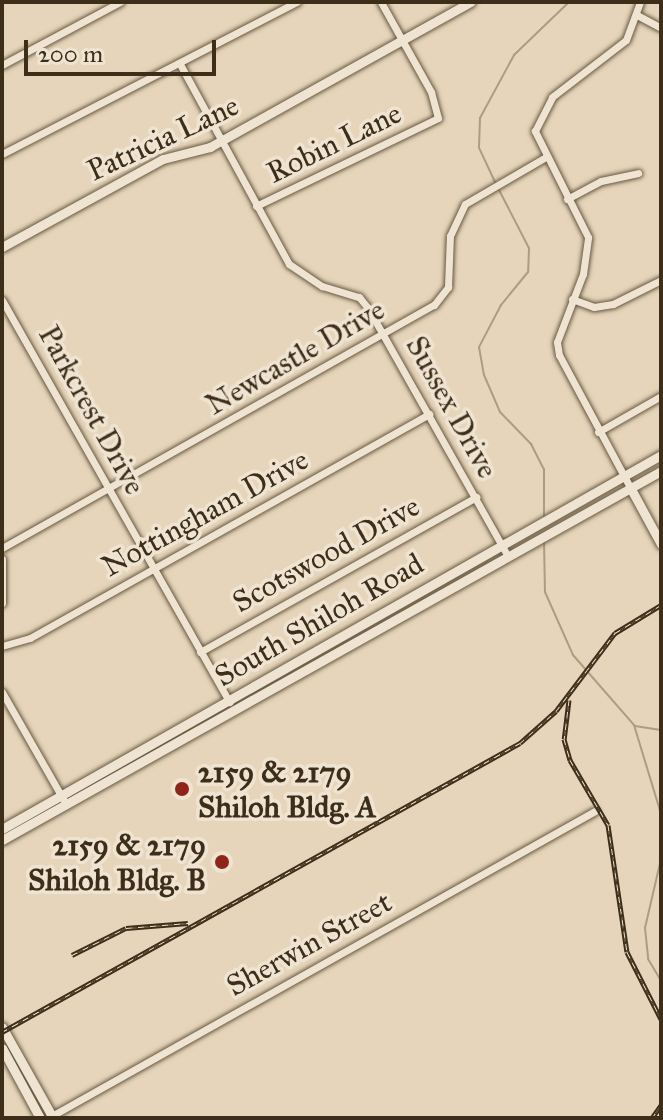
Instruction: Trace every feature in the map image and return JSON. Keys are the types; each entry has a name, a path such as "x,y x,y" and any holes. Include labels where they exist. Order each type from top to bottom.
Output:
{"main road":[{"name":"Patricia Lane","path":"2,247 163,159 221,141 470,2"},
{"name":"South Shiloh Road","path":"2,840 63,799 228,700 661,455"},
{"name":"South Shiloh Road","path":"2,829 234,711 661,471"},
{"path":"631,489 661,544"},
{"path":"3,1029 51,1117"},
{"path":"2,1048 40,1118"}],"street":[{"path":"2,65 120,2"},
{"path":"2,154 108,95 181,66 297,2"},
{"path":"381,2 402,40"},
{"path":"631,489 559,355 557,342 583,274 588,237 544,158 535,131 547,104 626,40 640,2"},
{"path":"637,15 661,28"},
{"name":"Robin Lane","path":"256,206 438,118 436,105 402,40"},
{"name":"Sussex Drive","path":"181,66 289,264 322,286 359,297 384,334 508,556"},
{"name":"Newcastle Drive","path":"2,548 384,334 442,298 451,272 453,221 465,204 544,158"},
{"path":"567,199 601,181 638,173"},
{"path":"572,299 594,307 613,304 661,280"},
{"name":"Parkcrest Drive","path":"2,300 234,711"},
{"path":"598,432 661,396"},
{"name":"Nottingham Drive","path":"2,646 30,638 429,414"},
{"name":"Scotswood Drive","path":"200,652 476,497"},
{"path":"2,559 2,603"},
{"path":"2,692 63,799"},
{"name":"Sherwin Street","path":"51,1117 595,811"}],"waterway":[{"path":"495,182 479,147 480,118 514,55 569,2"},
{"path":"498,188 529,248 528,272 501,305 479,347 484,375 500,412 531,444 544,469 544,516"},
{"path":"544,541 545,592 573,655 634,725 661,814"},
{"path":"635,726 661,730"},
{"path":"661,859 645,928 648,959 661,981"}],"railway":[{"path":"2,1032 520,743 556,711 615,633 661,605"},
{"path":"569,700 564,739 570,760 608,825 627,952 661,1019"},
{"path":"72,955 126,928 188,923"},
{"path":"652,1118 661,1105"}],"place":[{"name":"2159 & 2179 Shiloh Bldg. A","path":"182,789"},
{"name":"2159 & 2179 Shiloh Bldg. B","path":"222,862"}]}
